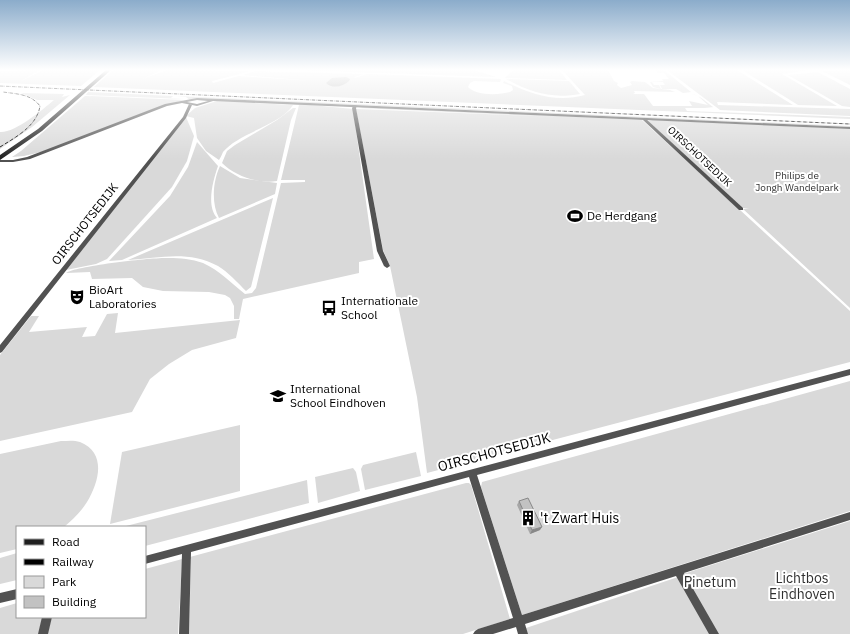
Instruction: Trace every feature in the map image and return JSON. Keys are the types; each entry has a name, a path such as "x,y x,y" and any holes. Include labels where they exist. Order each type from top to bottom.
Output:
{"main road":[{"path":"1,157 69,100"},
{"path":"1,157 40,130 75,100"}],"street":[{"path":"1,157 20,160 40,154 170,104 219,100 850,128"},
{"path":"190,103 197,105 204,101"},
{"name":"OIRSCHOTSEDIJK","path":"188,113 190,103"},
{"name":"OIRSCHOTSEDIJK","path":"0,350 188,113 197,105"},
{"path":"355,106 380,251 387,266"},
{"name":"OIRSCHOTSEDIJK","path":"644,119 741,209"},
{"name":"OIRSCHOTSEDIJK","path":"146,560 850,372"},
{"path":"472,473 522,634"},
{"path":"478,634 678,572 850,516"},
{"path":"184,634 187,549"},
{"path":"678,572 714,634"},
{"path":"0,598 16,594"},
{"path":"43,634 47,618"}],"green space":[{"path":"37,100 65,100 32,127 0,149 0,132 13,129 21,125 54,100"},
{"path":"81,100 184,100 156,108 45,151 12,157"},
{"path":"220,100 350,106 312,105 353,109 374,259 359,262 359,273 243,299 239,319 234,319 234,306 230,298 225,295 209,292 163,291 143,287 132,278 92,279 90,272 66,273 72,270 115,262 161,258 182,259 203,263 220,273 245,294 252,293 256,288 281,183 305,182 305,180 281,180 299,105 213,101"},
{"path":"234,100 257,100 850,127"},
{"path":"391,100 648,100 653,106 692,106 689,101 708,105 702,100 704,100 713,107 705,107 714,108 685,108 687,111 850,117 850,119"},
{"path":"706,100 784,100 793,105 717,102 718,105 850,109 850,116 720,110"},
{"path":"789,100 826,100 837,106 798,105"},
{"path":"831,100 850,100 850,107 842,106"},
{"path":"217,101 293,105 287,112 270,124 230,145 223,152 219,160 206,151 197,138 194,118 186,116 195,108"},
{"path":"293,108 296,108 291,120 277,181 270,182 247,178 233,172 222,163 227,151 277,120"},
{"name":"De Herdgang","path":"359,108 642,120 850,311 850,362 427,473 417,397 390,266 383,250 356,109 561,117"},
{"path":"186,117 194,136 187,161 172,187 107,259 96,264 66,270"},
{"name":"Philips de Jongh Wandelpark","path":"648,121 850,129 850,308 743,209 749,208 741,208"},
{"path":"197,142 218,166 214,178 211,200 214,213 217,218 122,260 109,261 170,196 188,167"},
{"path":"220,166 240,178 277,183 275,194 219,218 215,206 214,185"},
{"path":"273,198 251,287 246,291 229,274 218,266 196,258 174,256 128,260"},
{"path":"118,313 115,333 240,320 236,338 192,350 169,364 150,379 132,412 0,441 0,355 31,316 39,316 29,332 87,327 82,337 95,336 107,314"},
{"path":"850,381 850,511 522,615 481,487 482,482"},
{"path":"240,425 240,491 110,524 122,452"},
{"path":"61,441 80,442 89,447 94,453 97,461 98,469 95,486 87,502 65,526 16,526 16,549 0,553 0,454"},
{"path":"416,452 421,476 365,490 361,469 363,465"},
{"path":"353,468 356,472 360,491 318,503 315,477"},
{"path":"307,480 309,503 146,546 146,526 126,526"},
{"path":"469,483 471,485 510,619 463,634 189,634 191,559 182,561 178,634 0,634 0,608 16,603 16,618 146,618 146,569"},
{"name":"Lichtbos Eindhoven","path":"850,521 850,634 717,634 683,574"},
{"path":"16,553 16,580 0,584 0,558"},
{"path":"678,577 711,634 526,634 526,628"}],"building":[{"name":"'t Zwart Huis","path":"528,498 542,527 532,530 519,501"}],"railway":[{"path":"0,147 19,135 35,119 40,106 33,100"},
{"path":"304,100 850,124"}],"place":[{"name":"De Herdgang","path":"575,216"},
{"name":"BioArt Laboratories","path":"77,297"},
{"name":"Internationale School","path":"329,308"},
{"name":"International School Eindhoven","path":"278,396"},
{"name":"'t Zwart Huis","path":"528,518"}],"park label":[{"name":"Pinetum","path":"710,582"}]}
